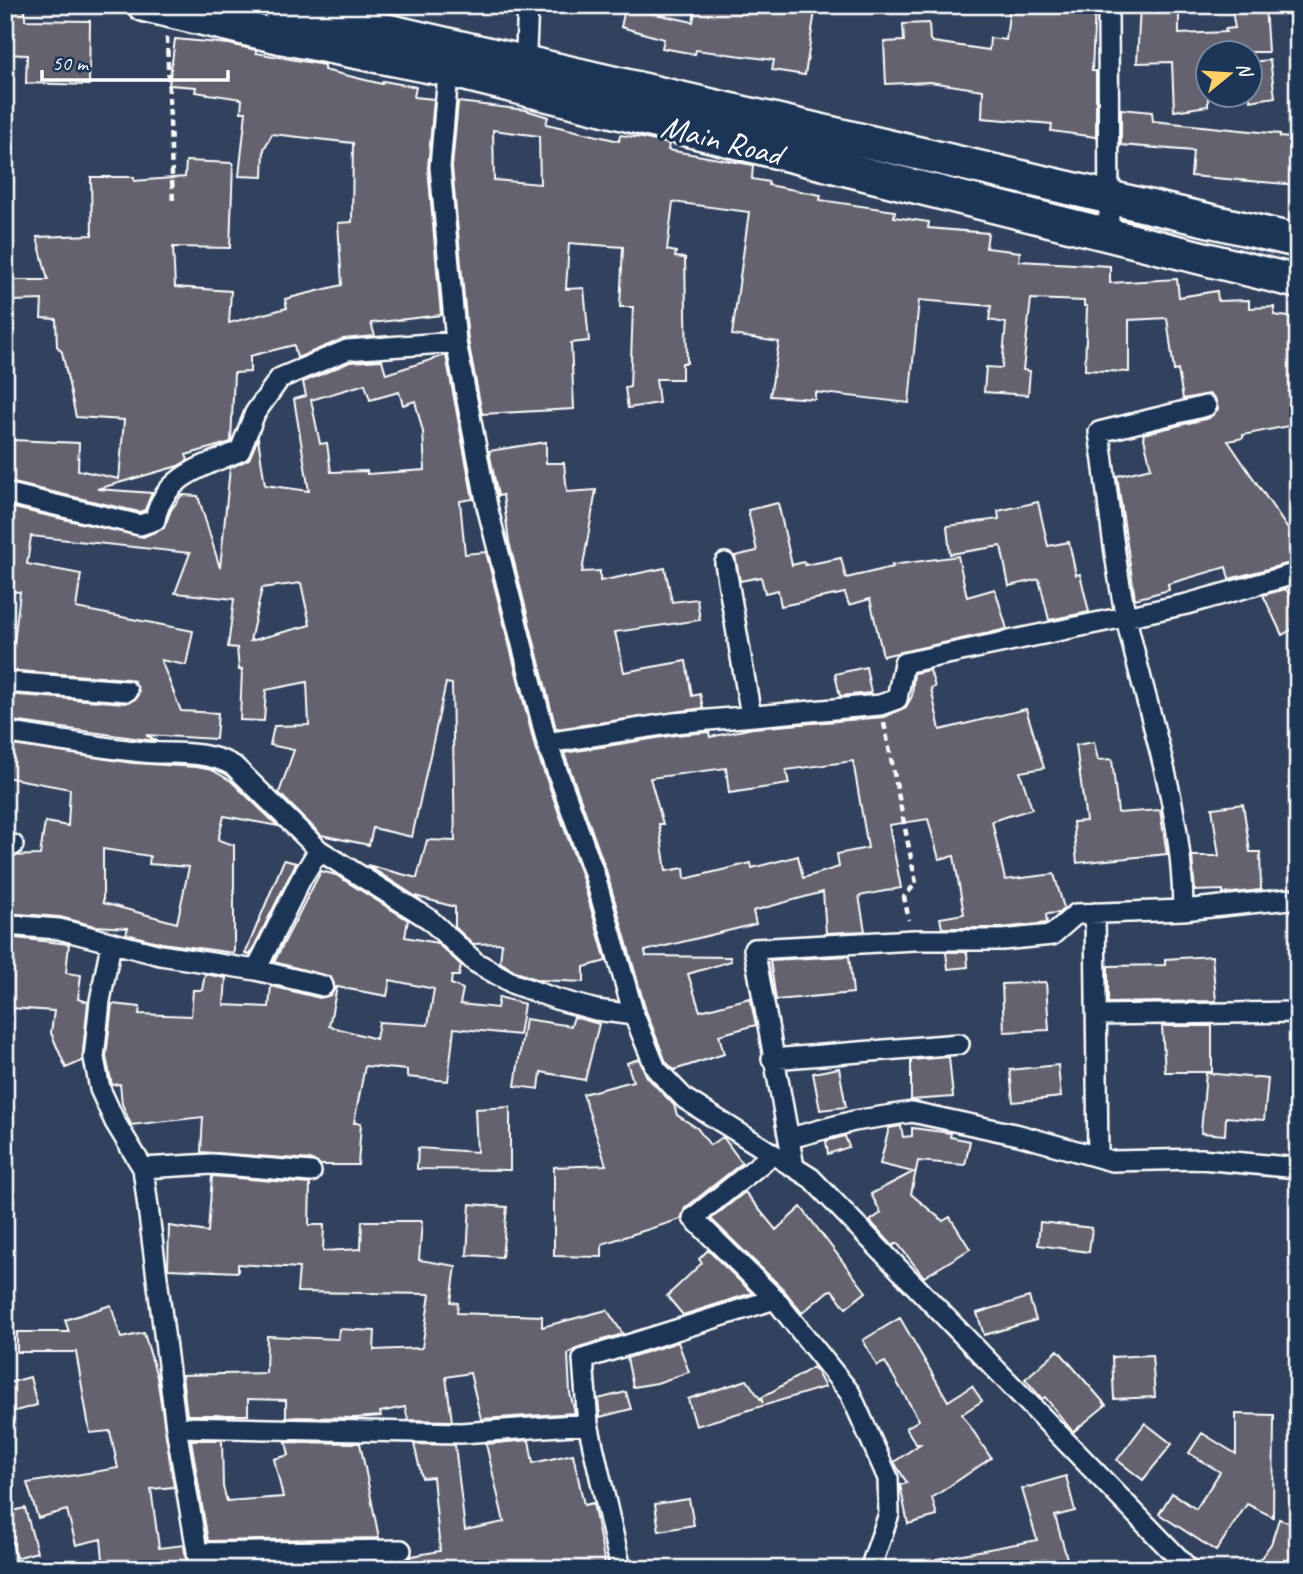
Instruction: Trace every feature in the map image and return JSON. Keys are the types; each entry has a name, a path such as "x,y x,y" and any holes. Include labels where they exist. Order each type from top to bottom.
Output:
{"main road":[{"name":"Main Road","path":"276,5 449,57 1109,236 1298,282"},
{"name":"Main Road","path":"154,7 280,37 449,57"},
{"name":"Main Road","path":"524,76 1108,198 1298,241"}],"street":[{"path":"524,76 528,5"},
{"path":"1108,5 1109,236"},
{"path":"449,57 440,167 456,342 487,506 547,743 594,873 634,1015 656,1069 685,1099 811,1178 1189,1569"},
{"path":"5,493 140,525 155,520 158,506 173,483 201,466 240,451 255,413 280,378 347,350 456,342"},
{"path":"1183,910 1183,859 1165,764 1126,616 1099,432 1206,406"},
{"path":"725,563 751,716"},
{"path":"547,743 674,723 880,705 897,699 904,663 1187,604 1298,573"},
{"path":"5,682 127,691"},
{"path":"5,732 136,752 203,754 220,758 233,766 319,850 429,919 475,962 514,984 596,1010 634,1015"},
{"path":"256,970 301,879 319,850"},
{"path":"794,1167 772,1059 754,949 914,940 1002,940 1052,934 1076,914 1183,910 1290,899"},
{"path":"1095,913 1098,1157"},
{"path":"5,925 59,929 111,944 256,970 323,986"},
{"path":"111,944 100,1000 94,1058 105,1100 143,1168 176,1427 199,1561 401,1550"},
{"path":"1097,1015 1298,1012"},
{"path":"772,1059 959,1044"},
{"path":"790,1138 854,1121 912,1112 1019,1135 1112,1161 1201,1159 1298,1168"},
{"path":"773,1154 693,1218 775,1298 850,1393 888,1478 889,1514 870,1569"},
{"path":"143,1168 212,1164 311,1172"},
{"path":"621,1569 588,1424 583,1359 775,1298"},
{"path":"176,1427 461,1433 588,1424"}],"path":[{"path":"154,7 173,204"},
{"path":"880,705 916,883 904,897 914,940"}],"building":[{"path":"626,5 649,5 647,12 693,22 696,5 816,5 805,75 772,70 774,60 696,50 695,54 662,48 664,39 621,27"},
{"path":"1010,5 1095,5 1092,71 1096,71 1096,137 1051,131 1052,124 982,118 983,90 930,82 886,84 884,42 904,41 903,24 929,23 930,40 933,42 989,50 990,38 1006,40"},
{"path":"1140,5 1179,5 1179,34 1226,32 1225,29 1235,28 1231,5 1265,5 1268,52 1264,52 1264,38 1194,38 1194,108 1174,111 1172,62 1137,63"},
{"path":"5,8 25,9 25,20 90,21 89,85 26,83 27,55 5,54"},
{"path":"175,39 229,44 256,50 256,53 324,65 324,70 382,84 383,81 416,87 414,97 434,99 428,168 441,315 371,323 375,336 343,339 297,358 294,345 250,356 250,372 234,373 231,442 186,455 188,460 178,466 97,489 152,493 145,510 139,512 5,481 5,441 13,440 79,443 78,470 119,479 124,420 76,417 62,352 57,346 56,319 41,318 42,300 12,301 12,280 48,280 37,237 92,235 91,177 134,177 134,181 185,177 186,161 233,163 230,248 173,247 175,287 231,291 229,323 287,308 285,299 342,285 338,223 352,222 353,143 272,134 264,149 263,177 239,176 246,112 241,112 242,99 195,92 196,87 169,85"},
{"path":"1270,60 1275,97 1264,99 1264,61"},
{"path":"458,102 526,110 548,117 546,124 619,141 620,135 642,138 669,144 668,150 753,165 752,179 769,182 768,185 821,195 820,200 895,211 894,217 929,222 928,228 988,233 986,248 1020,252 1019,261 1110,266 1110,283 1177,279 1179,297 1217,291 1218,301 1249,300 1249,308 1274,307 1274,315 1297,318 1293,346 1298,345 1298,424 1243,435 1243,438 1228,441 1298,544 1298,561 1229,579 1226,567 1168,584 1169,590 1135,599 1117,476 1151,468 1143,434 1209,418 1218,409 1215,398 1209,394 1183,399 1178,370 1174,371 1167,318 1129,320 1129,372 1085,370 1087,306 1084,306 1084,301 1031,299 1023,370 1030,371 1028,395 984,392 986,367 1002,368 1006,323 989,320 991,306 919,300 909,403 815,392 815,399 770,396 779,342 732,335 749,212 673,202 667,250 676,252 675,257 685,258 687,363 682,363 682,379 656,379 659,403 628,408 625,388 630,387 633,307 620,307 623,247 569,243 566,289 584,288 589,341 571,343 574,409 482,414 468,340 452,167","holes":["493,130 539,136 540,184 494,180"]},
{"path":"1121,109 1152,112 1153,121 1280,134 1280,137 1298,139 1298,185 1191,176 1193,151 1121,145"},
{"path":"446,355 473,499 460,501 465,554 486,552 535,747 582,877 606,961 584,967 584,982 538,980 519,973 500,962 502,943 473,944 455,927 455,907 415,896 367,865 417,878 427,840 455,841 452,684 446,683 412,837 373,828 369,845 321,835 279,793 294,750 270,745 274,726 309,725 307,682 266,690 264,721 240,720 242,669 239,670 237,648 228,647 234,599 175,593 190,553 31,536 27,564 81,574 76,608 193,631 186,665 161,660 181,711 218,713 216,739 146,735 157,741 5,720 5,694 126,703 137,698 139,691 134,681 128,679 5,670 5,642 14,643 20,592 5,591 5,506 143,537 164,528 171,510 182,495 198,496 220,568 230,468 249,459 258,438 265,485 309,491 294,399 306,396 303,382 350,362 382,360 386,374","holes":["365,384 370,400 399,392 403,405 415,401 423,432 425,470 367,474 367,471 331,472 327,443 320,444 311,400","301,583 310,625 250,641 262,588"]},
{"path":"546,442 546,463 564,463 567,492 596,490 582,572 600,571 600,581 665,568 672,602 697,599 700,620 615,632 624,672 686,661 692,696 700,694 703,708 556,729 509,542 503,495 498,496 489,451"},
{"path":"1038,502 1048,546 1069,542 1076,575 1080,574 1089,612 1049,620 1039,579 1009,586 1001,546 950,554 947,526 999,519 998,511"},
{"path":"778,503 792,565 841,558 846,578 893,567 892,565 958,556 967,597 995,589 1007,629 883,656 870,599 849,605 845,593 781,606 778,590 765,593 761,577 740,581 735,556 757,551 748,510"},
{"path":"1286,589 1298,612 1298,626 1282,635 1263,595"},
{"path":"866,667 871,693 840,696 835,674"},
{"path":"930,670 935,687 931,688 940,730 1026,709 1044,768 1020,772 1032,809 992,821 1005,880 1054,874 1064,908 1059,913 1046,914 1047,923 1001,928 942,928 940,918 964,914 954,856 939,859 928,819 889,825 901,888 859,896 865,931 826,933 823,892 753,911 756,924 645,951 646,956 730,957 731,961 688,974 700,1011 750,998 756,1025 719,1035 724,1054 674,1070 666,1062 646,1011 606,870 564,753 675,735 709,732 710,737 753,728 884,717 906,707 912,696 914,673","holes":["853,761 868,848 837,854 839,867 803,878 798,856 752,868 751,863 685,879 684,868 666,871 659,824 663,824 650,778 726,768 729,793 789,784 786,770"]},
{"path":"1094,742 1098,760 1112,759 1118,813 1160,810 1167,854 1077,863 1073,822 1086,821 1076,745"},
{"path":"5,744 133,763 196,767 212,770 231,781 278,826 224,816 218,840 234,845 234,953 162,943 126,934 128,928 95,926 60,917 5,913 5,856 40,855 45,822 68,826 70,789 5,777","holes":["103,849 150,856 149,864 189,867 177,923 103,903"]},
{"path":"1243,804 1250,852 1260,852 1261,890 1223,894 1223,890 1195,891 1192,856 1219,856 1212,808"},
{"path":"284,860 296,863 250,955 245,954"},
{"path":"321,871 336,875 408,920 405,937 437,943 461,965 459,976 452,976 451,984 463,989 460,1004 497,1008 499,997 524,1004 519,1035 454,1028 448,1081 407,1077 407,1070 365,1066 354,1123 361,1123 358,1165 321,1165 312,1160 201,1152 203,1117 131,1125 122,1104 120,1084 112,1085 106,1057 112,1004 140,1007 139,1014 191,1016 193,990 202,990 205,974 226,978 224,1005 269,1007 271,986 320,998 331,995 335,988 331,977 274,962","holes":["390,980 434,989 428,1025 379,1022 376,1039 329,1026 337,987 387,996"]},
{"path":"7,937 69,944 66,973 81,975 78,999 88,1002 82,1061 66,1068 51,1033 54,1011 10,1008 10,974 6,974"},
{"path":"946,952 967,952 968,967 948,969"},
{"path":"849,956 853,993 776,1000 770,960"},
{"path":"1212,956 1216,1001 1108,1003 1108,966 1165,965 1165,959"},
{"path":"1046,982 1049,1030 1004,1032 1002,984"},
{"path":"574,1017 599,1024 585,1080 541,1072 539,1089 515,1086 525,1019 571,1026"},
{"path":"1162,1026 1212,1026 1212,1072 1165,1072"},
{"path":"949,1057 953,1097 911,1100 911,1060"},
{"path":"639,1059 647,1077 674,1105 677,1115 697,1128 710,1145 723,1137 742,1163 685,1208 681,1219 602,1244 602,1257 554,1256 554,1167 606,1165 583,1094 633,1081 627,1063"},
{"path":"1058,1065 1061,1097 1013,1102 1010,1070"},
{"path":"839,1068 846,1107 820,1110 813,1073"},
{"path":"1206,1073 1268,1079 1264,1120 1226,1117 1225,1135 1201,1133"},
{"path":"510,1107 510,1170 417,1169 418,1148 477,1152 475,1109"},
{"path":"901,1126 903,1137 912,1136 912,1128 951,1133 950,1137 970,1141 965,1165 918,1161 911,1194 943,1221 950,1217 970,1249 924,1277 897,1243 893,1246 870,1221 881,1213 871,1194 913,1172 880,1164 889,1128"},
{"path":"845,1136 849,1147 828,1154 826,1141"},
{"path":"212,1176 310,1184 309,1225 324,1225 323,1251 361,1249 362,1221 422,1221 419,1260 456,1266 451,1302 458,1303 457,1313 542,1316 542,1327 607,1310 623,1334 579,1347 568,1354 570,1393 575,1413 481,1419 470,1373 446,1377 452,1421 408,1420 405,1407 380,1412 381,1416 286,1417 286,1400 248,1399 248,1415 187,1415 182,1375 266,1373 267,1336 338,1339 339,1329 375,1331 374,1350 422,1348 430,1294 297,1292 299,1268 238,1264 238,1272 168,1269 169,1226 208,1232"},
{"path":"745,1192 776,1230 801,1207 866,1292 846,1308 832,1290 828,1291 802,1313 784,1290 711,1219"},
{"path":"470,1204 507,1207 502,1257 467,1255"},
{"path":"1040,1222 1092,1228 1089,1252 1038,1245"},
{"path":"708,1250 752,1293 683,1315 667,1296 702,1263 699,1259"},
{"path":"1029,1297 1036,1320 984,1335 977,1313"},
{"path":"111,1305 121,1338 144,1333 157,1377 174,1487 151,1489 159,1548 184,1545 187,1568 104,1569 101,1539 76,1545 67,1510 38,1518 27,1483 118,1468 110,1431 90,1433 76,1352 17,1352 17,1332 69,1332 65,1320"},
{"path":"900,1318 948,1401 972,1386 982,1401 962,1414 991,1458 932,1498 937,1516 908,1524 900,1485 907,1483 894,1462 920,1444 916,1444 906,1428 919,1420 885,1362 877,1366 863,1340"},
{"path":"678,1342 689,1372 657,1383 633,1387 627,1358"},
{"path":"1058,1350 1106,1405 1073,1432 1045,1397 1042,1399 1025,1379"},
{"path":"1152,1355 1155,1397 1114,1399 1112,1357"},
{"path":"814,1367 825,1387 696,1426 688,1399 747,1380 763,1403 761,1398"},
{"path":"30,1377 37,1405 5,1414 5,1384"},
{"path":"626,1392 631,1409 600,1417 598,1399"},
{"path":"1236,1414 1274,1415 1273,1517 1247,1504 1216,1551 1159,1514 1172,1493 1196,1509 1220,1472 1189,1453 1202,1433 1236,1454"},
{"path":"1145,1423 1172,1444 1143,1480 1117,1460"},
{"path":"191,1440 222,1440 223,1487 227,1501 283,1497 274,1459 289,1455 286,1442 360,1443 379,1538 208,1541"},
{"path":"529,1440 533,1463 573,1454 584,1505 593,1503 606,1569 401,1569 401,1562 412,1556 440,1551 433,1477 422,1478 414,1444 455,1445 465,1530 504,1522 486,1444"},
{"path":"1066,1476 1075,1511 1055,1516 1070,1569 937,1569 936,1559 1037,1540 1022,1489"},
{"path":"689,1499 694,1525 659,1531 655,1504"},
{"path":"25,1508 37,1552 16,1558 5,1513"},
{"path":"1279,1519 1298,1525 1298,1569 1253,1569 1271,1544"},
{"path":"384,1563 385,1569 212,1569 212,1565"}]}
